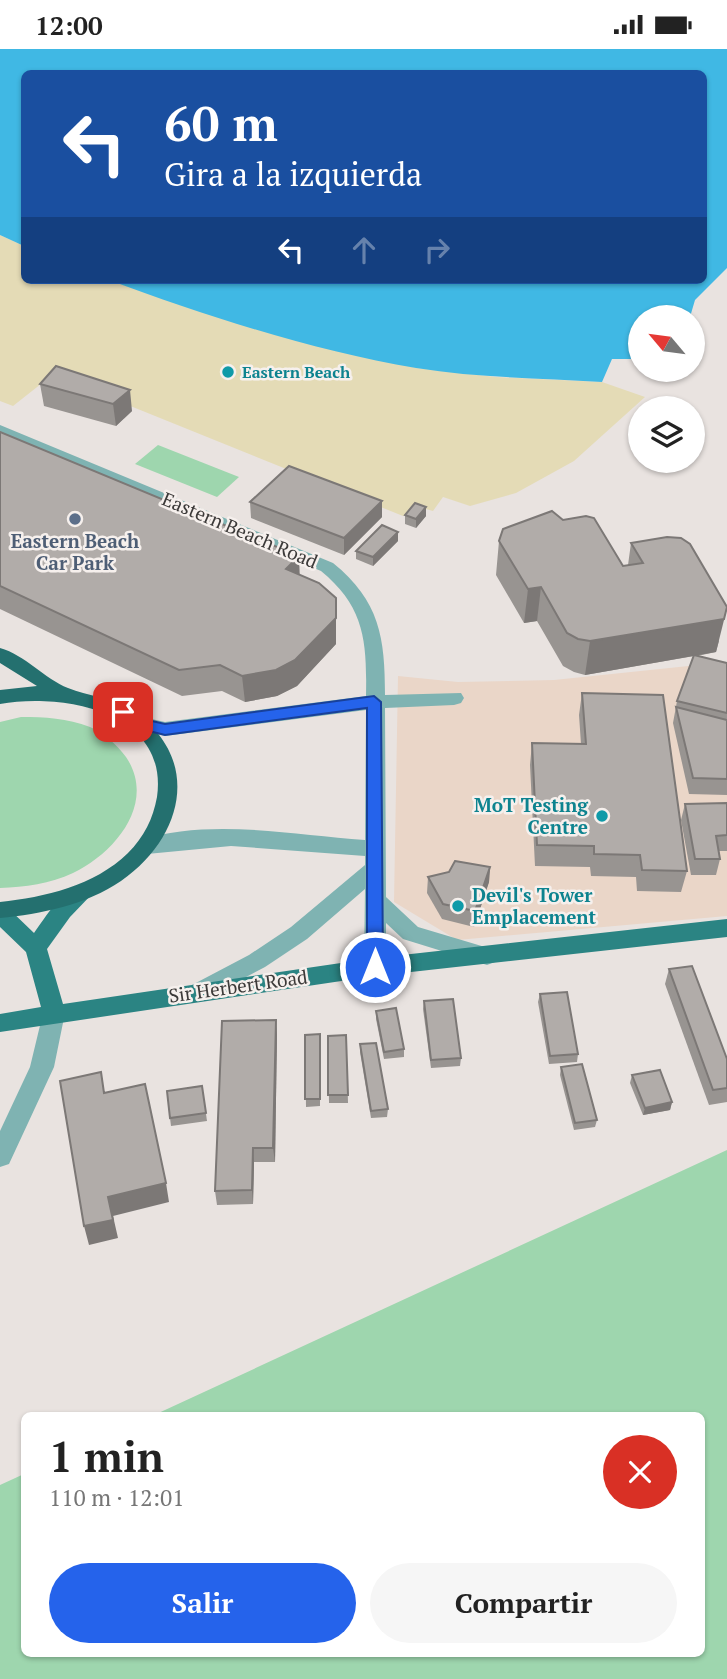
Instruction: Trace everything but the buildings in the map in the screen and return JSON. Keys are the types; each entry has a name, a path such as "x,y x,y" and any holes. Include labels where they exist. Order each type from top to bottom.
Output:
{"highway":[{"path":"0,654 42,683 65,694"},
{"path":"0,697 38,693 65,694 106,704 138,723 159,749 169,779 165,813 146,846 119,872 82,893 53,903 0,912"}],"main road":[{"path":"36,948 62,911 82,893"},
{"path":"0,912 36,948 54,1013"},
{"name":"Sir Herbert Road","path":"0,1023 200,991 375,967 727,928"}],"street":[{"name":"Eastern Beach Road","path":"0,430 327,567 353,587 365,611 376,658 375,967"},
{"path":"138,723 165,729 374,702 454,698"},
{"path":"146,846 177,838 218,839 374,859"},
{"path":"200,991 257,961 299,933 374,859"},
{"path":"375,899 411,933 487,956"},
{"path":"0,1156 42,1067 54,1013"}],"shaded area":[{"path":"727,662 727,916 457,940 394,902 398,676 458,682 554,680"}],"green space":[{"path":"158,445 239,477 217,497 135,464"},
{"path":"21,717 64,720 90,727 100,733 126,757 134,774 137,792 127,825 116,840 89,864 64,877 46,882 0,888 0,722"},
{"path":"727,1150 727,1679 0,1679 0,1485 21,1475 21,1657 705,1657 705,1412 161,1412"}],"sand":[{"name":"Eastern Beach","path":"0,235 21,245 21,284 121,284 254,327 417,368 496,377 602,382 642,396 628,396 628,412 574,461 516,493 470,506 443,497 433,511 415,506 403,516 113,399 46,380 13,406 0,401"}],"water":[{"path":"0,49 727,49 727,268 695,300 694,305 628,305 628,359 612,359 602,382 486,376 378,361 261,331 120,284 707,284 707,70 21,70 21,245 0,235"}],"place":[{"name":"Eastern Beach","path":"228,372"},
{"name":"Eastern Beach Car Park","path":"75,519"},
{"name":"MoT Testing Centre","path":"602,816"},
{"name":"Devil's Tower Emplacement","path":"458,906"}],"route":[{"path":"123,712 138,723 165,729 374,702 375,967"}]}
